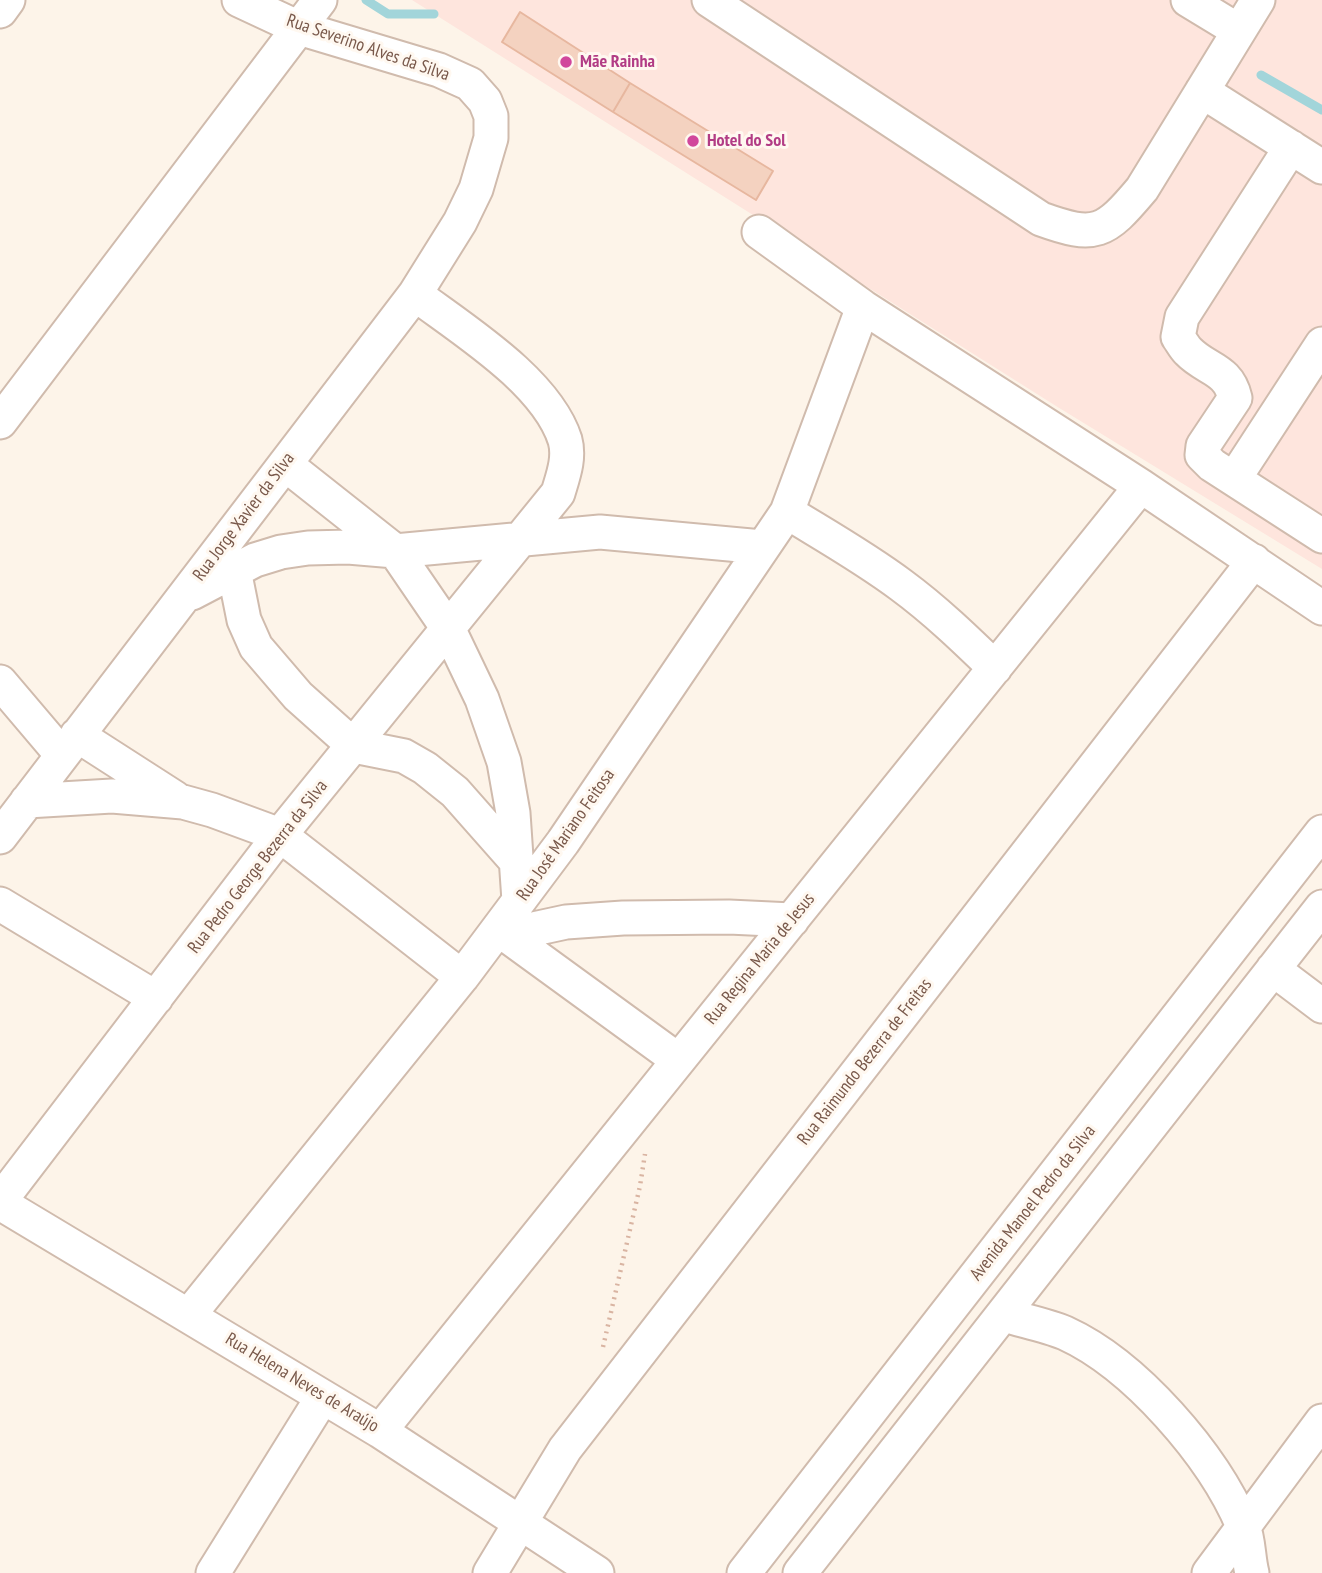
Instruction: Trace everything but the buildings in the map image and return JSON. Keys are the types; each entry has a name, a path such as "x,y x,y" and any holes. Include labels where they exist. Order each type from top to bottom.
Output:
{"street":[{"path":"0,10 8,0"},
{"name":"Rua Severino Alves da Silva","path":"239,0 307,18 470,84 485,101 491,116 491,138 476,189"},
{"path":"709,0 1041,219 1069,229 1091,232 1119,217 1142,189 1258,0"},
{"path":"1188,0 1240,31"},
{"path":"0,422 307,18"},
{"path":"1202,91 1322,167"},
{"path":"1291,147 1182,317 1178,337 1189,352 1226,377 1236,398 1203,446 1202,455 1205,460 1234,479 1317,523"},
{"name":"Rua Jorge Xavier da Silva","path":"0,838 415,294 460,222 476,189"},
{"path":"759,232 863,307 1141,486 1322,608"},
{"name":"Rua Pedro George Bezerra da Silva","path":"0,1202 280,835 558,493 566,468 565,442 553,416 530,383 415,294"},
{"name":"Rua José Mariano Feitosa","path":"189,1315 462,977 502,932 519,901 563,842 787,512 863,307"},
{"path":"1234,479 1322,344"},
{"path":"285,464 395,551 449,630 482,699 504,762 513,813 519,901"},
{"name":"Rua Regina Maria de Jesus","path":"380,1431 1141,486"},
{"path":"787,512 860,556 902,586 936,612 995,668"},
{"path":"181,599 234,570 281,552 308,548 348,547 395,551 600,532 762,547"},
{"name":"Rua Raimundo Bezerra de Freitas","path":"489,1573 565,1450 1254,561"},
{"path":"234,570 244,620 256,646 298,696 354,746 404,756 425,768 455,792 516,861"},
{"path":"0,682 69,745 183,802"},
{"path":"27,801 112,796 183,802 280,835 462,977"},
{"name":"Avenida Manoel Pedro da Silva","path":"744,1573 1322,832"},
{"path":"0,904 156,998"},
{"path":"800,1573 1322,907"},
{"path":"502,932 566,922 623,918 729,916 792,920"},
{"path":"502,932 678,1060"},
{"path":"1273,969 1322,1006"},
{"path":"1064,1164 1106,1184"},
{"name":"Rua Helena Neves de Araújo","path":"0,1202 380,1431 597,1573"},
{"path":"1004,1315 1063,1332 1092,1348 1120,1369 1161,1407 1207,1462 1244,1528 1252,1573"},
{"path":"213,1573 322,1398"},
{"path":"1209,1573 1322,1421"}],"path":[{"path":"603,1349 640,1186 646,1145"}],"shaded area":[{"path":"412,0 1322,0 1322,569 1056,406"}],"waterway":[{"path":"366,0 388,14 434,14"},
{"path":"1261,75 1322,110"}],"place":[{"name":"Mãe Rainha","path":"566,62"},
{"name":"Hotel do Sol","path":"693,141"}]}
